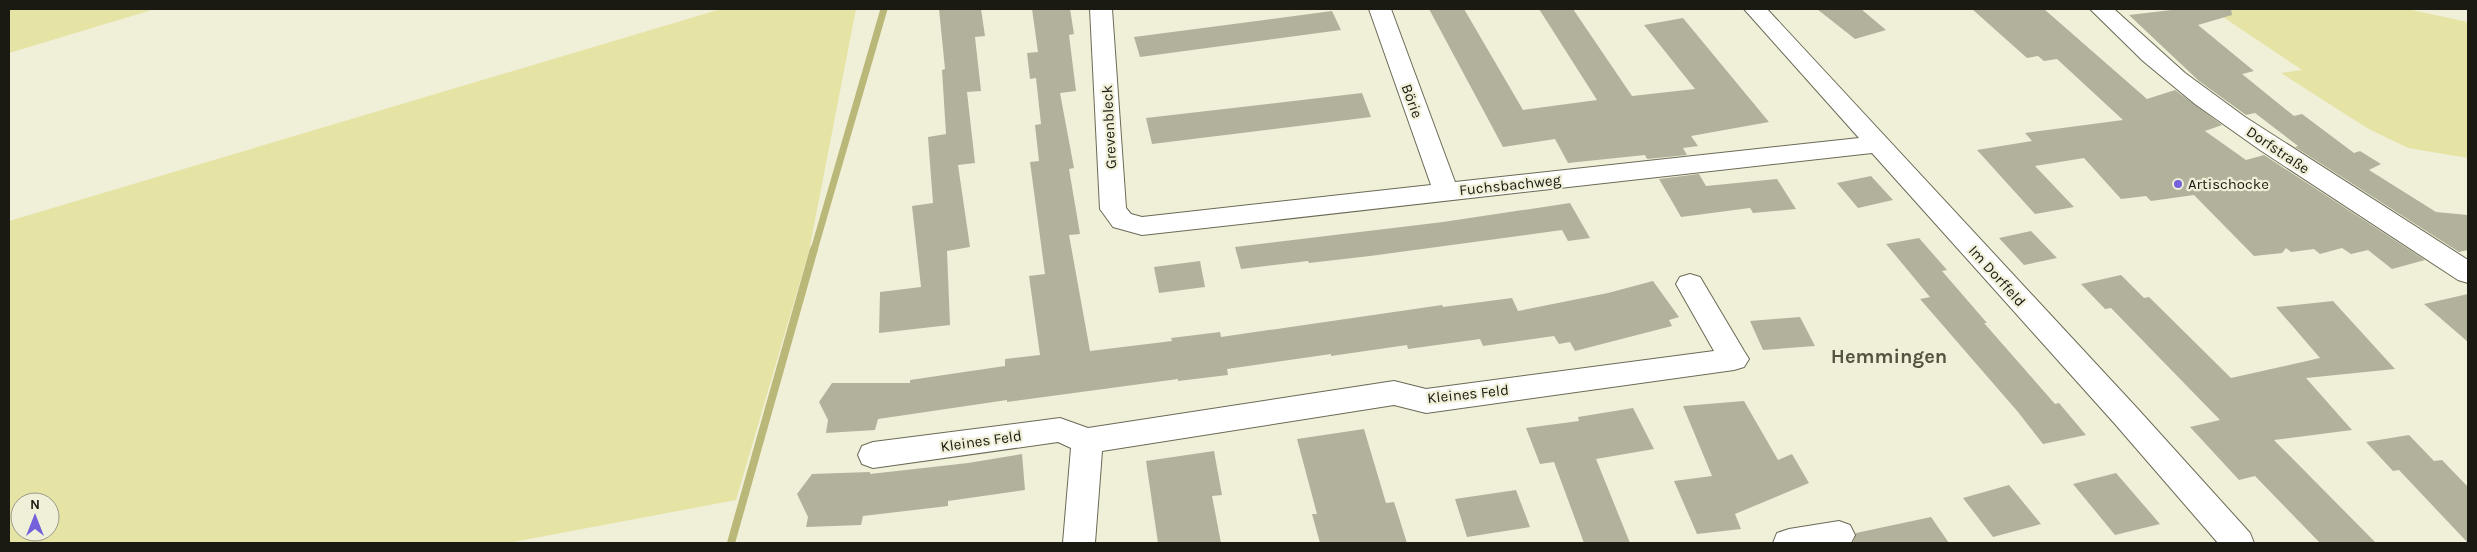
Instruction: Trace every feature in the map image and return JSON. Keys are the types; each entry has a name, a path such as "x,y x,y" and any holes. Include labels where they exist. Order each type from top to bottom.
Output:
{"street":[{"name":"Grevenbleck","path":"1101,9 1113,208 1122,221 1142,226"},
{"name":"Börie","path":"1380,9 1446,192"},
{"name":"Im Dorffeld","path":"1755,9 2238,543"},
{"name":"Dorfstraße","path":"2101,9 2168,72 2204,99 2314,174 2468,273"},
{"name":"Fuchsbachweg","path":"1142,226 1879,144"},
{"name":"Kleines Feld","path":"874,455 1060,430 1087,441 1394,393 1426,401 1734,358 1690,284"},
{"path":"1079,543 1087,441"},
{"path":"1789,543 1839,535"}],"shaded area":[{"path":"9,9 155,9 9,53"},
{"path":"721,9 856,9 809,251 736,500 508,543 9,543 9,221"},
{"path":"2211,9 2407,9 2468,22 2468,158 2408,148 2367,128 2281,73 2302,70"}],"building":[{"path":"939,9 981,9 985,36 975,37 981,91 967,92 975,163 958,165 970,247 947,251 950,325 879,333 880,292 921,287 912,206 933,203 928,137 946,134 942,70 945,69"},
{"path":"1032,9 1070,9 1074,34 1069,35 1076,91 1060,93 1074,168 1069,169 1080,234 1069,235 1090,351 1172,341 1171,338 1220,332 1221,337 1442,305 1443,307 1512,298 1518,311 1608,293 1653,281 1679,317 1669,320 1672,326 1575,351 1570,342 1559,344 1554,336 1483,346 1480,339 1408,349 1407,345 1227,369 1228,375 1178,381 1178,379 1007,402 1007,400 878,419 875,430 826,433 828,420 819,402 832,383 910,383 910,380 1005,366 1005,359 1040,355 1029,276 1045,274 1030,162 1039,161 1035,125 1041,124 1036,78 1030,79 1027,53 1038,52"},
{"path":"1429,9 1464,9 1523,110 1597,100 1539,9 1573,9 1632,96 1695,89 1644,25 1683,18 1769,122 1691,136 1698,146 1683,148 1687,155 1647,159 1645,155 1568,163 1555,139 1503,147"},
{"path":"1817,9 1861,9 1886,30 1855,39"},
{"path":"1972,9 2044,9 2147,99 2175,90 2222,125 2205,131 2246,160 2264,155 2425,260 2392,269 2368,250 2351,254 2342,248 2320,254 2314,249 2291,252 2286,248 2282,253 2254,256 2194,195 2151,201 2146,196 2121,199 2084,158 2035,166 2074,207 2035,214 1977,150 2032,141 2025,133 2123,120 2057,59 2044,61 2038,56 2027,58"},
{"path":"2180,9 2231,9 2232,15 2198,25 2254,71 2242,74 2294,116 2302,114 2354,153 2360,151 2381,164 2369,170 2436,212 2468,215 2468,250 2459,252 2295,147 2298,146 2255,113 2246,115 2199,81 2129,15"},
{"path":"1332,11 1341,30 1140,57 1134,37"},
{"path":"1362,93 1371,117 1152,144 1146,118"},
{"path":"1699,174 1706,186 1777,179 1796,209 1753,213 1750,208 1681,217 1659,179"},
{"path":"1871,176 1893,200 1858,208 1837,183"},
{"path":"1570,203 1590,238 1568,241 1562,230 1370,256 1241,269 1235,247 1443,222"},
{"path":"2031,231 2057,258 2024,265 1999,238"},
{"path":"1919,238 1947,270 1942,271 1987,323 1984,323 2055,404 2059,403 2086,435 2043,444 2018,412 1920,299 1930,297 1886,244"},
{"path":"1200,261 1205,287 1159,293 1154,267"},
{"path":"2121,275 2144,298 2149,297 2231,378 2320,358 2276,307 2333,301 2395,369 2306,378 2352,430 2274,440 2376,543 2320,543 2255,476 2239,480 2190,427 2220,420 2111,308 2105,309 2081,284"},
{"path":"2468,294 2468,342 2424,304"},
{"path":"1800,317 1815,346 1763,350 1750,321"},
{"path":"1744,401 1778,460 1792,454 1809,483 1735,514 1741,529 1697,534 1674,481 1712,476 1683,406"},
{"path":"1633,408 1654,449 1596,459 1630,543 1584,543 1554,462 1540,464 1526,428 1579,421 1578,417"},
{"path":"1364,429 1386,503 1394,502 1407,543 1320,543 1312,514 1317,514 1297,439"},
{"path":"2409,435 2434,461 2442,460 2468,487 2468,543 2399,470 2393,471 2366,442"},
{"path":"1214,451 1222,495 1212,496 1221,543 1158,543 1146,461"},
{"path":"1022,454 1025,490 948,501 948,506 863,516 861,525 806,527 808,517 797,494 812,474 870,472 870,474 968,463"},
{"path":"2116,473 2160,524 2115,535 2073,484"},
{"path":"2009,485 2041,524 1993,537 1963,498"},
{"path":"1516,490 1530,527 1467,537 1455,499"},
{"path":"1931,517 1949,543 1853,543 1856,533"}],"waterway":[{"path":"814,250 884,9"},
{"path":"731,543 814,249"}],"place":[{"name":"Artischocke","path":"2178,184"}],"district":[{"name":"Hemmingen","path":"1889,356"}]}
